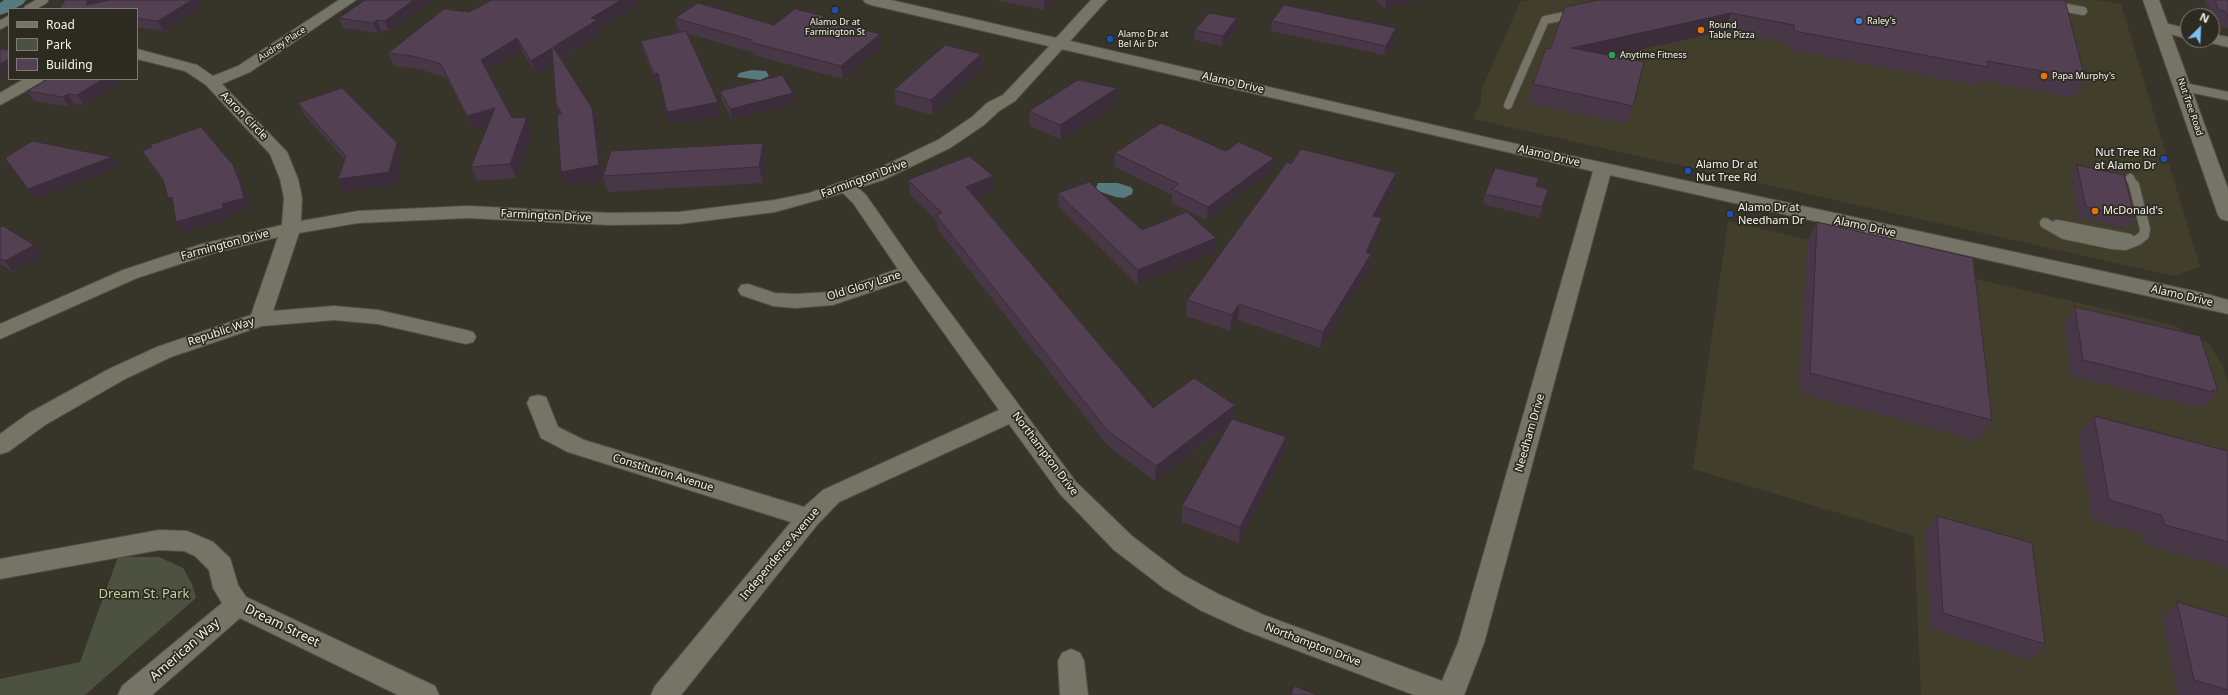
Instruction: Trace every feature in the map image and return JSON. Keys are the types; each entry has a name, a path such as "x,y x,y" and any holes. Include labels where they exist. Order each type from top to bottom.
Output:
{"main road":[{"name":"Alamo Drive","path":"871,0 1603,168 2203,300 2228,307"},
{"path":"1060,43 1099,0"},
{"name":"Nut Tree Road","path":"2152,0 2228,215"}],"street":[{"name":"Audrey Place","path":"212,82 255,62 349,0"},
{"path":"2161,27 2180,32"},
{"name":"Farmington Drive","path":"0,332 77,296 130,274 209,248 291,228 358,217 426,212 468,212 609,219 679,218 775,206 846,187 898,168 958,136 993,107 1009,98 1060,43"},
{"name":"Aaron Circle","path":"138,54 191,68 212,82 278,152 289,179 293,198 291,228 260,319"},
{"path":"0,100 34,80"},
{"name":"Needham Drive","path":"1450,695 1470,643 1603,168"},
{"name":"Northampton Drive","path":"846,187 860,199 910,272 1068,488 1100,522 1141,558 1174,582 1209,602 1255,624 1446,695"},
{"name":"Old Glory Lane","path":"748,290 772,299 788,300 833,298 910,272"},
{"name":"Republic Way","path":"0,446 43,416 117,374 164,352 260,319 334,313 378,317 466,337"},
{"name":"Constitution Avenue","path":"538,403 549,432 576,446 766,503 808,518"},
{"name":"Independence Avenue","path":"665,695 808,518 831,496 1014,413"},
{"name":"Dream Street","path":"0,569 159,540 187,541 204,549 221,564 226,588 238,605 425,695"},
{"name":"American Way","path":"132,695 238,605"},
{"path":"1071,661 1074,695"}],"lane":[{"path":"30,8 44,0"},
{"path":"2024,0 2083,11"},
{"path":"1508,105 1545,20 1582,12"},
{"path":"2184,87 2228,96"},
{"path":"2045,222 2138,240 2144,235 2145,229 2135,188 2130,178"}],"shaded area":[{"path":"1533,0 2096,0 2121,4 2200,267 2174,276 1473,119 1481,102 1481,91 1520,2"},
{"path":"1728,221 2173,325 2209,344 2223,367 2228,385 2228,695 1921,695 1914,536 1693,469"}],"green space":[{"name":"Dream St. Park","path":"118,557 159,557 183,568 192,584 196,598 85,695 0,695 0,679 80,662"}],"water":[{"path":"752,70 766,71 769,76 760,80 737,77 739,73"},
{"path":"1098,183 1118,183 1131,187 1133,190 1132,194 1124,198 1116,197 1098,191 1096,188"}],"building":[{"path":"64,0 87,0 87,5 109,0 192,0 158,21 138,18 138,8 61,8 61,4 64,4"},
{"path":"365,0 414,0 385,21 377,20 373,23 339,18"},
{"path":"492,0 621,0 591,18 597,20 553,47 592,108 599,165 561,172 557,115 562,114 556,104 552,48 531,61 517,38 481,60 512,118 527,117 510,164 471,167 495,108 467,116 441,64 413,56 388,53 444,9 469,12"},
{"path":"1599,0 2065,0 2085,79 1987,61 1988,67 1794,31 1794,25 1731,13 1571,48 1644,62 1633,106 1533,84 1546,48 1550,49 1565,7"},
{"path":"2215,0 2228,0 2228,17 2225,11 2220,10 2220,8 2218,8"},
{"path":"698,3 774,25 795,9 824,16 821,19 880,34 841,66 750,42 752,40 675,18"},
{"path":"1284,5 1396,28 1386,46 1272,21"},
{"path":"1209,13 1237,18 1223,36 1195,30"},
{"path":"7,30 8,30 8,50"},
{"path":"686,31 718,102 667,112 658,73 654,74 641,41"},
{"path":"945,45 981,54 931,100 894,90"},
{"path":"0,49 8,50 8,60 0,64"},
{"path":"782,75 793,93 730,109 720,91"},
{"path":"46,80 101,80 77,95 68,94 63,97 27,91"},
{"path":"1078,80 1117,88 1060,125 1029,111"},
{"path":"342,88 397,143 389,172 338,179 346,156 298,103"},
{"path":"1161,123 1226,151 1239,142 1274,158 1208,207 1172,189 1179,184 1115,153"},
{"path":"201,127 233,165 244,198 222,204 223,208 176,222 172,197 168,198 163,179 142,151 152,147 150,145"},
{"path":"32,141 112,157 28,189 5,158"},
{"path":"763,143 759,167 603,176 611,151"},
{"path":"1301,149 1396,173 1373,216 1382,218 1366,252 1371,254 1323,332 1239,304 1232,315 1187,300 1287,162 1291,164"},
{"path":"969,156 993,176 966,187 1153,408 1194,378 1235,405 1156,466 1107,430 936,215 942,213 908,180"},
{"path":"2077,165 2124,175 2135,217 2086,207"},
{"path":"1495,168 1539,178 1536,186 1548,189 1542,207 1485,194"},
{"path":"1089,182 1142,230 1187,212 1216,238 1138,270 1058,193"},
{"path":"1817,222 1973,258 1992,420 1810,373"},
{"path":"3,226 34,245 5,261 0,259 0,227"},
{"path":"2075,307 2200,336 2218,391 2212,390 2213,392 2083,360"},
{"path":"2094,416 2228,451 2228,542 2165,525 2161,515 2109,500"},
{"path":"1232,419 1286,437 1240,527 1182,506"},
{"path":"1937,516 2032,543 2045,644 1943,613"},
{"path":"2177,602 2228,617 2228,690 2194,680"},
{"path":"1294,686 1318,695 1291,695"}],"waterway":[{"path":"0,10 17,0"}],"place":[{"name":"Alamo Dr at Farmington St","path":"835,10"},
{"name":"Raley's","path":"1859,21"},
{"name":"Round Table Pizza","path":"1701,30"},
{"name":"Alamo Dr at Bel Air Dr","path":"1110,39"},
{"name":"Anytime Fitness","path":"1612,55"},
{"name":"Papa Murphy's","path":"2044,76"},
{"name":"Nut Tree Rd at Alamo Dr","path":"2164,159"},
{"name":"Alamo Dr at Nut Tree Rd","path":"1688,171"},
{"name":"McDonald's","path":"2095,211"},
{"name":"Alamo Dr at Needham Dr","path":"1730,214"}]}
